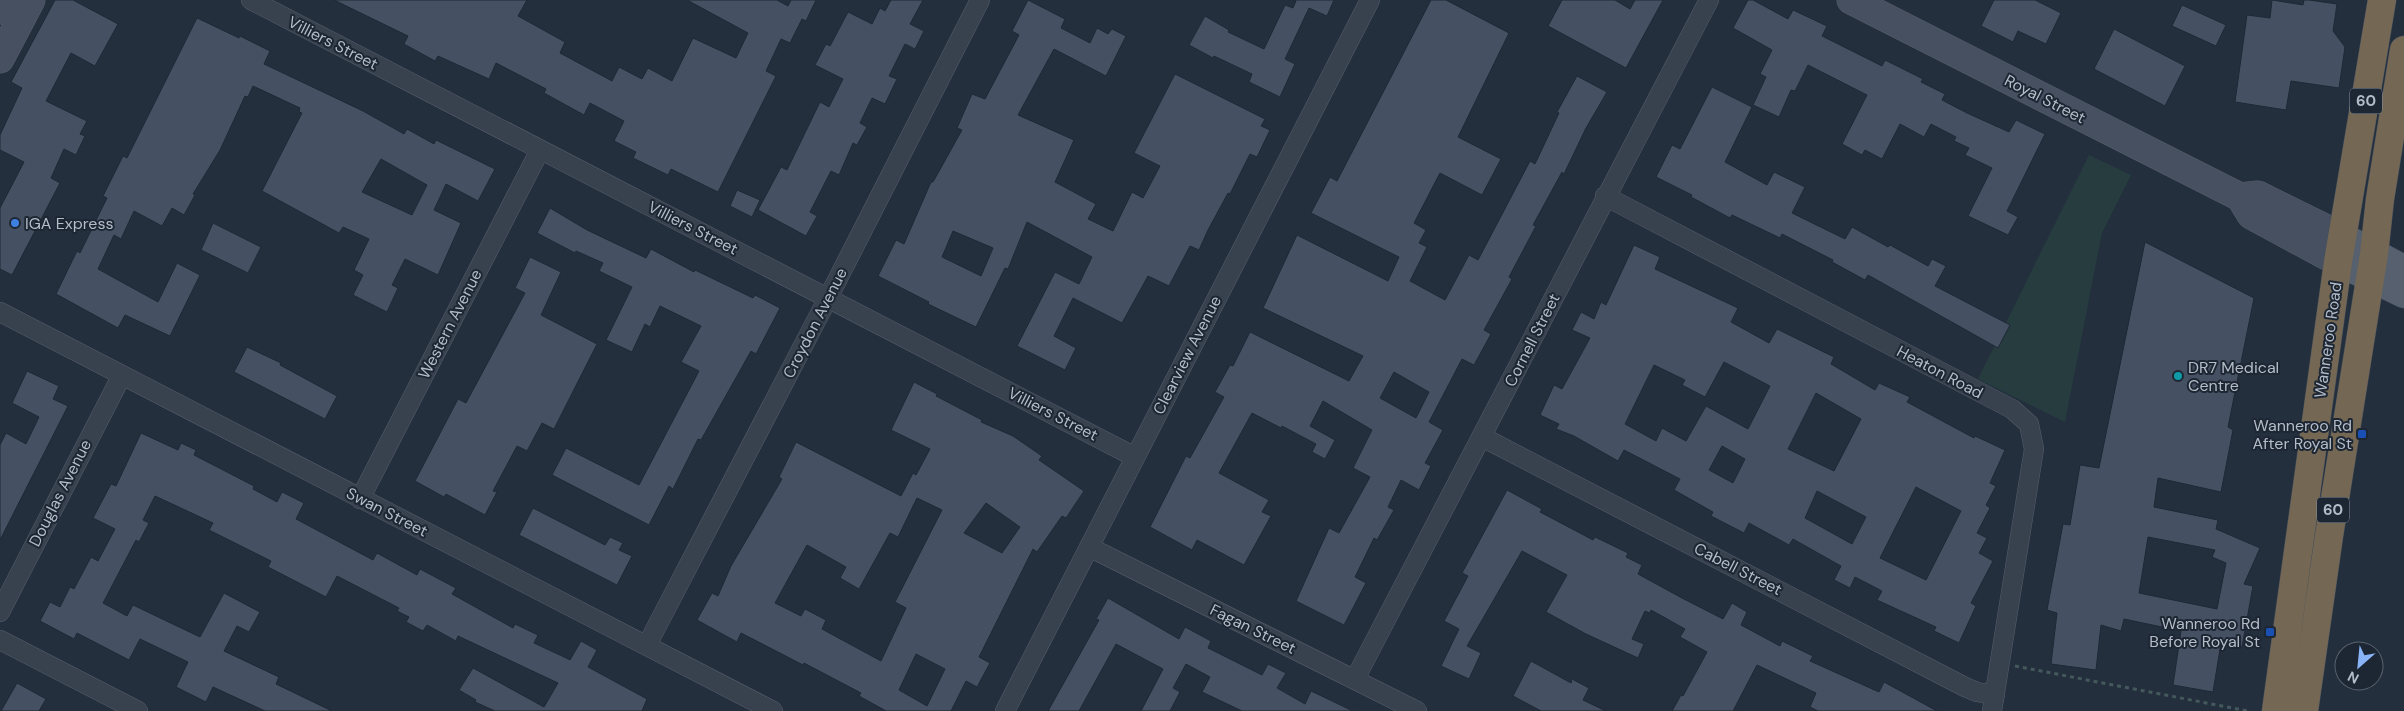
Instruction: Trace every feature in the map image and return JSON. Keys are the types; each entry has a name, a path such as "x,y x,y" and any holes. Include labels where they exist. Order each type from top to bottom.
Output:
{"highway":[{"name":"Wanneroo Road","path":"2276,711 2340,249 2382,0"},
{"name":"Wanneroo Road","path":"2304,711 2329,536 2372,266 2380,198 2404,50"}],"main road":[{"path":"0,10 5,0"},
{"path":"0,59 31,0"},
{"name":"Royal Street","path":"1851,0 2240,197 2251,215 2340,249 2372,266 2404,294"},
{"name":"Royal Street","path":"2372,266 2404,269"}],"street":[{"name":"Villiers Street","path":"251,0 1135,457"},
{"name":"Croydon Avenue","path":"647,645 828,298 980,0"},
{"name":"Clearview Avenue","path":"1005,711 1370,0"},
{"name":"Cornell Street","path":"1355,679 1482,437 1605,196 1709,0"},
{"name":"Western Avenue","path":"360,498 540,150"},
{"name":"Heaton Road","path":"1605,196 2012,409 2029,424 2034,449 1994,703"},
{"name":"Swan Street","path":"0,312 773,711"},
{"name":"Douglas Avenue","path":"0,612 122,375"},
{"name":"Cabell Street","path":"1482,437 1977,692 1994,703"},
{"name":"Fagan Street","path":"1089,547 1417,711"},
{"path":"0,640 138,711"}],"path":[{"path":"2000,664 2248,711"}],"green space":[{"path":"2089,155 2131,175 2102,233 2065,422 1978,379"}],"building":[{"path":"55,0 73,0 118,24 95,66 71,53 46,101 87,121 80,134 85,136 76,155 64,149 51,178 60,183 12,275 0,269 0,208 24,162 0,150 0,135 22,88 11,82"},
{"path":"334,0 527,0 518,16 565,42 560,53 612,81 619,67 642,79 648,68 672,81 693,38 736,58 748,33 687,0 777,0 788,6 791,0 816,0 806,21 802,19 790,43 781,39 766,71 776,76 718,192 671,169 668,175 633,158 636,152 614,141 624,121 590,103 584,115 544,93 546,89 496,63 489,79 438,56 435,61 404,44 408,36"},
{"path":"891,0 923,0 910,24 924,31 915,49 905,44 889,76 897,79 885,104 872,98 860,123 867,127 857,145 853,143 839,175 831,171 810,212 817,216 806,236 758,210 781,167 787,170 820,102 829,107 843,79 815,65 826,44 830,46 848,12 872,24 880,8 885,11"},
{"path":"1028,0 1065,19 1061,28 1090,43 1097,28 1108,34 1112,29 1126,36 1106,76 1054,49 1018,115 1074,140 1055,182 1096,204 1088,219 1113,231 1132,192 1143,198 1160,166 1134,153 1175,74 1265,119 1261,126 1270,130 1257,157 1250,154 1199,250 1190,246 1169,286 1148,276 1122,323 1073,298 1054,336 1076,348 1065,370 1017,346 1055,272 1079,284 1092,257 1027,222 1008,269 1005,268 976,327 928,304 929,302 878,276 896,240 904,244 931,182 933,182 962,130 957,128 972,94 985,99 1019,35 1012,31","holes":["953,231 993,248 981,276 942,257"]},
{"path":"1293,0 1334,0 1327,16 1309,8 1285,59 1295,64 1280,97 1249,82 1252,74 1214,56 1213,58 1189,45 1205,16 1229,30 1228,32 1264,49 1285,5 1293,8 1296,1"},
{"path":"1431,0 1446,0 1509,33 1458,137 1501,159 1482,195 1440,173 1414,223 1426,230 1419,243 1427,247 1410,281 1445,300 1469,255 1478,260 1530,161 1535,164 1559,113 1557,112 1577,76 1607,92 1586,128 1564,174 1562,172 1533,225 1536,226 1509,277 1512,279 1484,330 1491,334 1474,365 1462,359 1429,422 1443,430 1425,463 1431,466 1419,490 1401,480 1388,507 1394,510 1377,540 1374,538 1355,577 1366,583 1344,625 1296,601 1329,528 1339,533 1370,477 1353,468 1372,430 1323,401 1310,426 1335,440 1325,459 1312,452 1316,444 1252,413 1219,473 1269,500 1262,512 1271,516 1244,565 1197,540 1192,550 1150,527 1186,456 1190,458 1224,397 1215,392 1230,365 1233,366 1250,332 1349,381 1363,356 1263,308 1297,235 1388,281 1399,257 1311,213 1330,177 1337,181","holes":["1394,372 1429,392 1416,418 1380,398"]},
{"path":"1562,0 1615,0 1630,9 1635,0 1663,0 1626,68 1548,26"},
{"path":"1748,0 1753,0 1788,19 1793,10 1827,26 1822,36 1882,66 1885,60 1923,79 1921,82 1945,94 1942,100 2009,132 2016,120 2045,134 2007,211 2018,217 2008,235 1968,216 1992,168 1965,155 1969,148 1954,141 1956,137 1931,124 1924,137 1900,124 1882,159 1865,150 1862,155 1842,144 1867,95 1808,65 1795,91 1791,90 1779,117 1753,105 1766,77 1760,74 1772,50 1733,28"},
{"path":"1994,0 2035,0 2061,13 2046,44 2018,31 2013,42 1981,26"},
{"path":"2272,0 2303,5 2304,0 2337,4 2333,31 2345,47 2339,88 2291,81 2286,110 2235,102 2247,15 2270,18"},
{"path":"2182,5 2226,25 2216,46 2172,26"},
{"path":"197,18 270,51 264,64 363,111 404,134 407,129 434,144 436,140 495,169 478,201 446,184 434,210 461,223 438,275 405,259 392,285 398,288 387,312 353,295 363,275 354,270 369,239 343,227 339,233 262,191 302,113 299,112 300,108 253,86 248,97 245,96 220,150 193,194 195,195 184,215 172,208 162,226 134,211 121,239 114,235 98,269 158,302 177,263 200,275 170,336 125,315 118,328 56,294 77,251 80,253 107,198 103,196 123,156 127,158","holes":["381,159 427,185 412,215 362,192"]},
{"path":"2114,29 2185,66 2165,106 2094,69"},
{"path":"1712,87 1752,107 1725,162 1767,185 1774,172 1805,187 1792,213 1845,239 1852,227 1928,266 1932,259 1946,266 1935,286 2010,325 1998,348 1868,275 1865,280 1832,262 1833,260 1782,234 1780,238 1732,215 1730,218 1691,197 1692,195 1656,177 1672,145 1680,149"},
{"path":"737,190 760,200 752,217 730,206"},
{"path":"550,208 587,230 646,258 651,249 694,272 695,270 753,298 755,295 780,308 756,354 751,351 701,440 698,439 673,489 669,486 649,525 552,475 566,448 639,485 699,371 681,362 701,326 660,306 650,327 645,324 632,352 606,340 632,287 599,271 603,263 576,251 575,253 537,233"},
{"path":"213,223 261,247 248,273 201,250"},
{"path":"2145,242 2254,298 2228,427 2233,430 2221,492 2158,478 2154,507 2218,520 2216,529 2260,548 2244,584 2253,586 2242,647 2221,643 2213,692 2173,685 2181,631 2124,619 2121,631 2101,625 2096,670 2051,664 2057,613 2047,610 2063,524 2070,525 2080,465 2099,468","holes":["2148,537 2215,550 2212,557 2226,563 2217,609 2139,593"]},
{"path":"1634,245 1660,257 1655,269 1738,308 1731,322 1769,343 1777,329 1834,357 1831,364 1875,390 1879,383 1910,397 1907,402 1974,438 1975,436 2005,450 1990,483 1996,486 1986,505 1990,508 1977,533 1987,538 1979,553 1993,561 1971,603 1976,606 1959,643 1934,631 1936,627 1877,600 1882,591 1855,577 1850,588 1834,580 1841,566 1793,539 1789,545 1749,523 1744,533 1711,516 1713,512 1674,490 1680,479 1624,450 1618,461 1574,436 1556,429 1559,424 1540,415 1554,385 1562,389 1590,338 1572,330 1581,312 1594,319 1601,302 1606,305","holes":["1724,362 1770,386 1748,429 1706,406 1686,441 1662,428 1656,441 1625,424 1654,365 1685,380 1682,385 1705,397","1816,393 1861,419 1834,471 1788,449","1722,446 1745,459 1733,483 1709,470","1916,487 1961,511 1926,580 1880,558","1817,491 1866,517 1852,544 1805,518"]},
{"path":"530,257 561,272 541,315 597,344 554,429 542,423 527,451 517,446 493,491 497,492 485,515 446,494 444,497 415,481 458,399 466,403 525,293 515,288"},
{"path":"247,347 281,363 280,365 337,396 325,419 234,372"},
{"path":"27,371 59,386 53,399 68,406 0,540 0,445 6,433 26,444 39,417 12,403"},
{"path":"914,382 982,420 981,422 1013,436 1042,456 1039,460 1084,491 1066,518 1062,516 1037,552 1033,549 979,657 990,663 977,687 966,681 951,711 886,711 859,696 861,693 804,663 803,665 741,633 737,642 697,620 712,593 718,596 731,566 782,479 779,477 796,442 901,496 913,473 916,475 930,449 891,430","holes":["917,498 942,510 895,602 906,608 881,661 822,629 826,620 805,609 801,616 775,603 807,545 846,567 840,578 859,589 890,533 898,537","986,503 1020,527 1002,553 964,533","916,654 945,669 927,706 899,690"]},
{"path":"141,433 178,450 181,443 196,450 194,455 254,486 253,489 277,502 282,492 304,503 296,519 373,560 377,553 417,575 420,569 456,588 452,594 513,628 515,624 538,635 534,643 570,660 581,641 597,650 588,667 647,699 642,711 495,711 475,702 476,700 459,690 473,668 544,707 558,683 458,636 456,641 427,625 423,631 406,622 409,617 397,611 399,608 337,576 326,597 268,567 271,561 209,530 213,523 155,496 143,520 149,523 139,542 136,540 103,603 127,616 133,605 200,637 224,593 260,612 249,632 237,626 224,651 279,677 276,684 332,711 265,711 213,687 206,702 176,687 188,662 140,639 129,660 77,633 74,639 40,621 50,602 60,607 70,587 74,589 91,557 98,561 115,529 93,518 111,484 116,486"},
{"path":"1507,490 1542,509 1540,512 1593,540 1595,537 1628,553 1626,557 1642,565 1638,574 1680,597 1723,619 1732,603 1747,612 1741,625 1780,646 1782,641 1813,656 1810,661 1879,692 1884,682 1937,711 1818,711 1810,707 1816,693 1757,665 1733,711 1672,711 1681,695 1683,696 1707,652 1680,637 1685,629 1651,610 1650,613 1645,611 1632,639 1644,644 1638,658 1586,634 1546,612 1567,575 1522,551 1467,646 1481,653 1469,679 1441,666 1459,629 1444,621 1468,576 1462,573"},
{"path":"533,508 605,545 610,537 623,543 619,550 632,556 617,585 519,535"},
{"path":"1108,598 1179,639 1185,627 1211,641 1208,648 1262,675 1268,664 1286,673 1277,688 1305,704 1311,691 1353,711 1242,711 1202,692 1210,677 1186,664 1173,688 1180,692 1170,711 1141,711 1163,669 1116,644 1079,711 1048,711 1099,620 1096,619"},
{"path":"1531,661 1571,683 1572,679 1589,688 1583,700 1606,711 1541,711 1513,696"},
{"path":"17,683 46,699 39,711 1,711"}],"place":[{"name":"IGA Express","path":"15,223"},
{"name":"DR7 Medical Centre","path":"2178,376"},
{"name":"Wanneroo Rd After Royal St","path":"2362,434"},
{"name":"Wanneroo Rd Before Royal St","path":"2270,632"}]}
